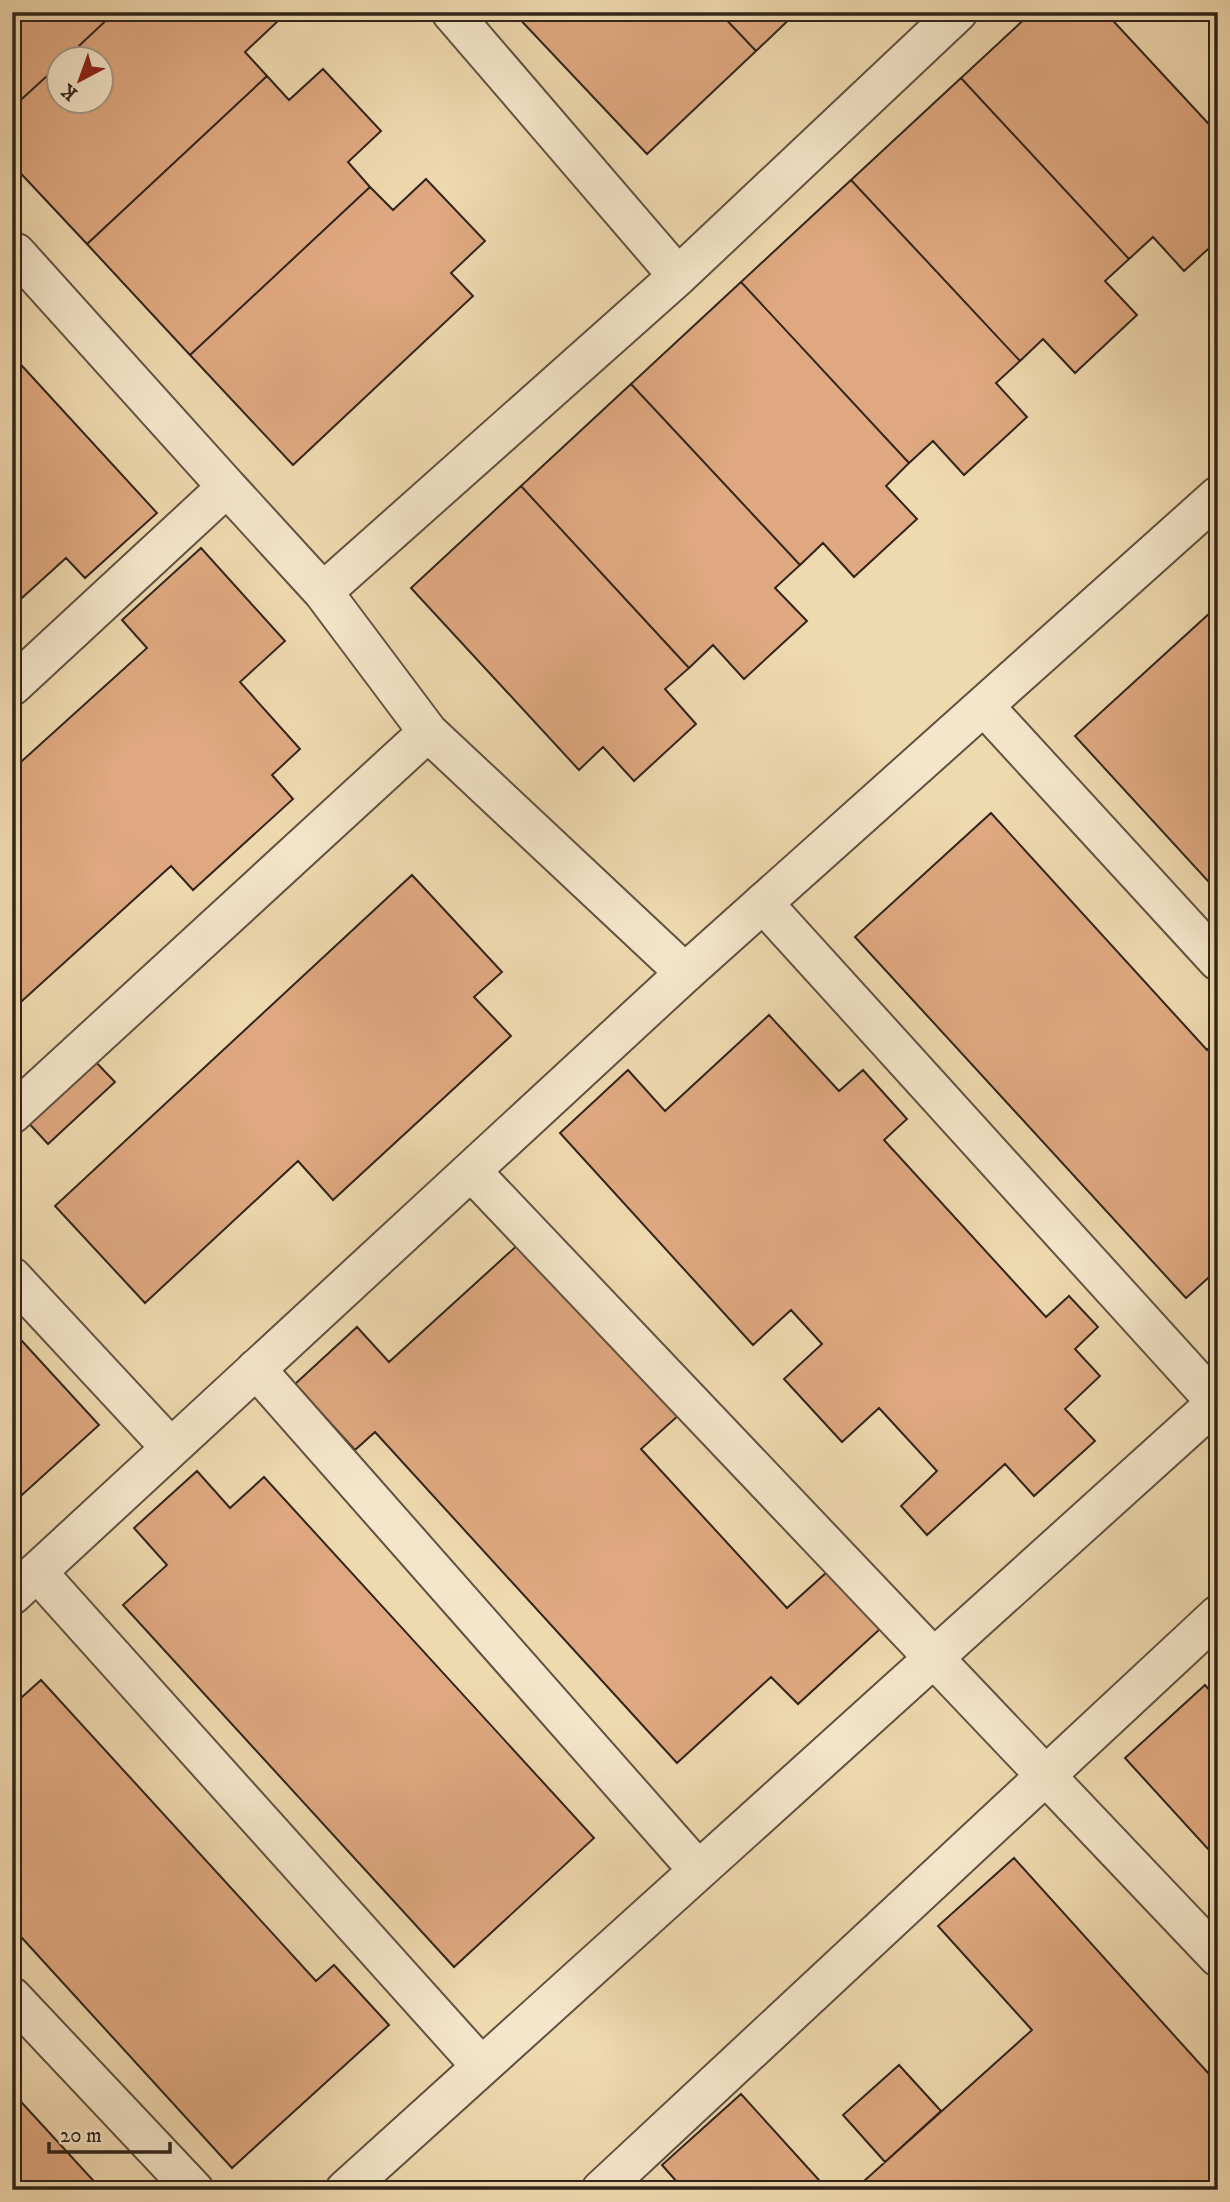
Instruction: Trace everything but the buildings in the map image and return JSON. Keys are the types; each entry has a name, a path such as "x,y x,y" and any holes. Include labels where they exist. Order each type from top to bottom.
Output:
{"street":[{"path":"451,12 677,276"},
{"path":"323,592 677,276 958,12"},
{"path":"14,253 323,592 428,732 685,973"},
{"path":"12,687 228,487"},
{"path":"481,2066 25,1583 685,973 984,706 1214,507"},
{"path":"984,706 1218,961"},
{"path":"12,1114 428,732"},
{"path":"345,2190 1217,1401 763,903"},
{"path":"472,1172 1218,1958"},
{"path":"12,1277 170,1447"},
{"path":"256,1369 698,1870"},
{"path":"608,2188 1218,1615"},
{"path":"12,1997 194,2190"}]}
